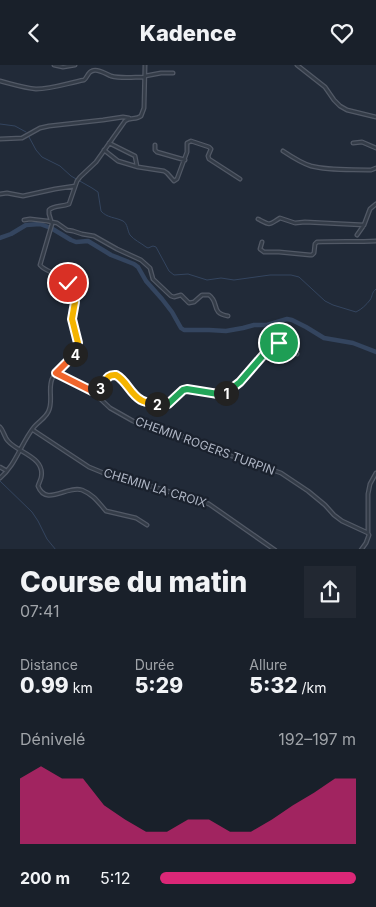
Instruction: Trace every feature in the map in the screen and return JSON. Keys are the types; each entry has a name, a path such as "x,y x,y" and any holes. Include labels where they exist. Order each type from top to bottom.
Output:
{"street":[{"path":"54,65 63,67 75,65"},
{"path":"0,139 22,138 44,127 123,117 139,118 142,115 144,105 145,65"},
{"path":"297,65 325,87 334,100 347,111 376,117"},
{"path":"0,81 36,89 84,80 93,70 116,77 145,77 162,73 173,73"},
{"path":"1,477 33,430 48,412 52,381 56,373 74,355 77,349 78,343 72,319 75,302 71,290 67,282 61,277 40,265 52,224 50,209 69,204 77,181 96,162 129,118"},
{"path":"104,150 118,161 164,171 174,181 177,179 188,152 186,146 191,141 209,147 211,149 208,156 209,159 240,179"},
{"path":"353,143 362,142 376,148"},
{"path":"109,143 135,156 137,166"},
{"path":"156,145 155,150 157,153 185,160"},
{"path":"283,151 310,166 371,170 376,168"},
{"path":"0,194 7,193 24,196 75,186"},
{"path":"357,235 364,225 370,209 376,204"},
{"path":"258,219 269,225 282,218 295,223 364,225"},
{"path":"24,220 33,219 52,224 56,223 67,230 94,236 141,260 150,268 154,279 171,296 181,295 189,303 194,302 202,295 209,295 213,299 218,313 228,316"},
{"path":"262,243 260,249 264,252 310,255 314,253 317,242 376,241"},
{"path":"92,391 100,388 110,375 116,375 141,400 166,405 183,390 187,389 218,394 228,392 240,382 274,343 279,343 297,354"},
{"name":"CHEMIN ROGERS TURPIN","path":"56,373 92,391 110,408 133,421 152,429 184,437 194,443 281,473 308,491 342,521 368,533"},
{"path":"0,427 4,431 8,442 38,462 41,475 38,488 41,491 48,495 53,495 78,489 98,500 106,511 136,519 147,525"},
{"name":"CHEMIN LA CROIX","path":"33,430 88,467 209,504 275,549"},
{"path":"0,467 6,471"},
{"path":"361,549 369,535 368,495 370,484 376,473"}],"waterway":[{"path":"0,124 15,126 26,132"},
{"path":"29,137 42,157 60,166 71,176 98,192 103,213 125,222 130,235 146,247 156,247 169,271 174,275 188,274 207,280 221,278 234,280 270,275 291,275 299,277 325,301 356,312 371,299 376,289"},
{"path":"0,238 26,225 40,224 76,242 88,241 111,255 138,267 146,281 162,299 184,330 226,331 254,325 267,325 287,319 306,327 324,338 353,343 376,352"},
{"path":"0,481 32,512 47,539 55,549"}],"route":[{"path":"68,283 75,302 72,319 78,346 74,355 56,373 92,391 100,388 107,377 112,374 120,377 141,400 162,405 170,403 183,390 187,389 224,394 240,382 274,343 279,343"}]}
